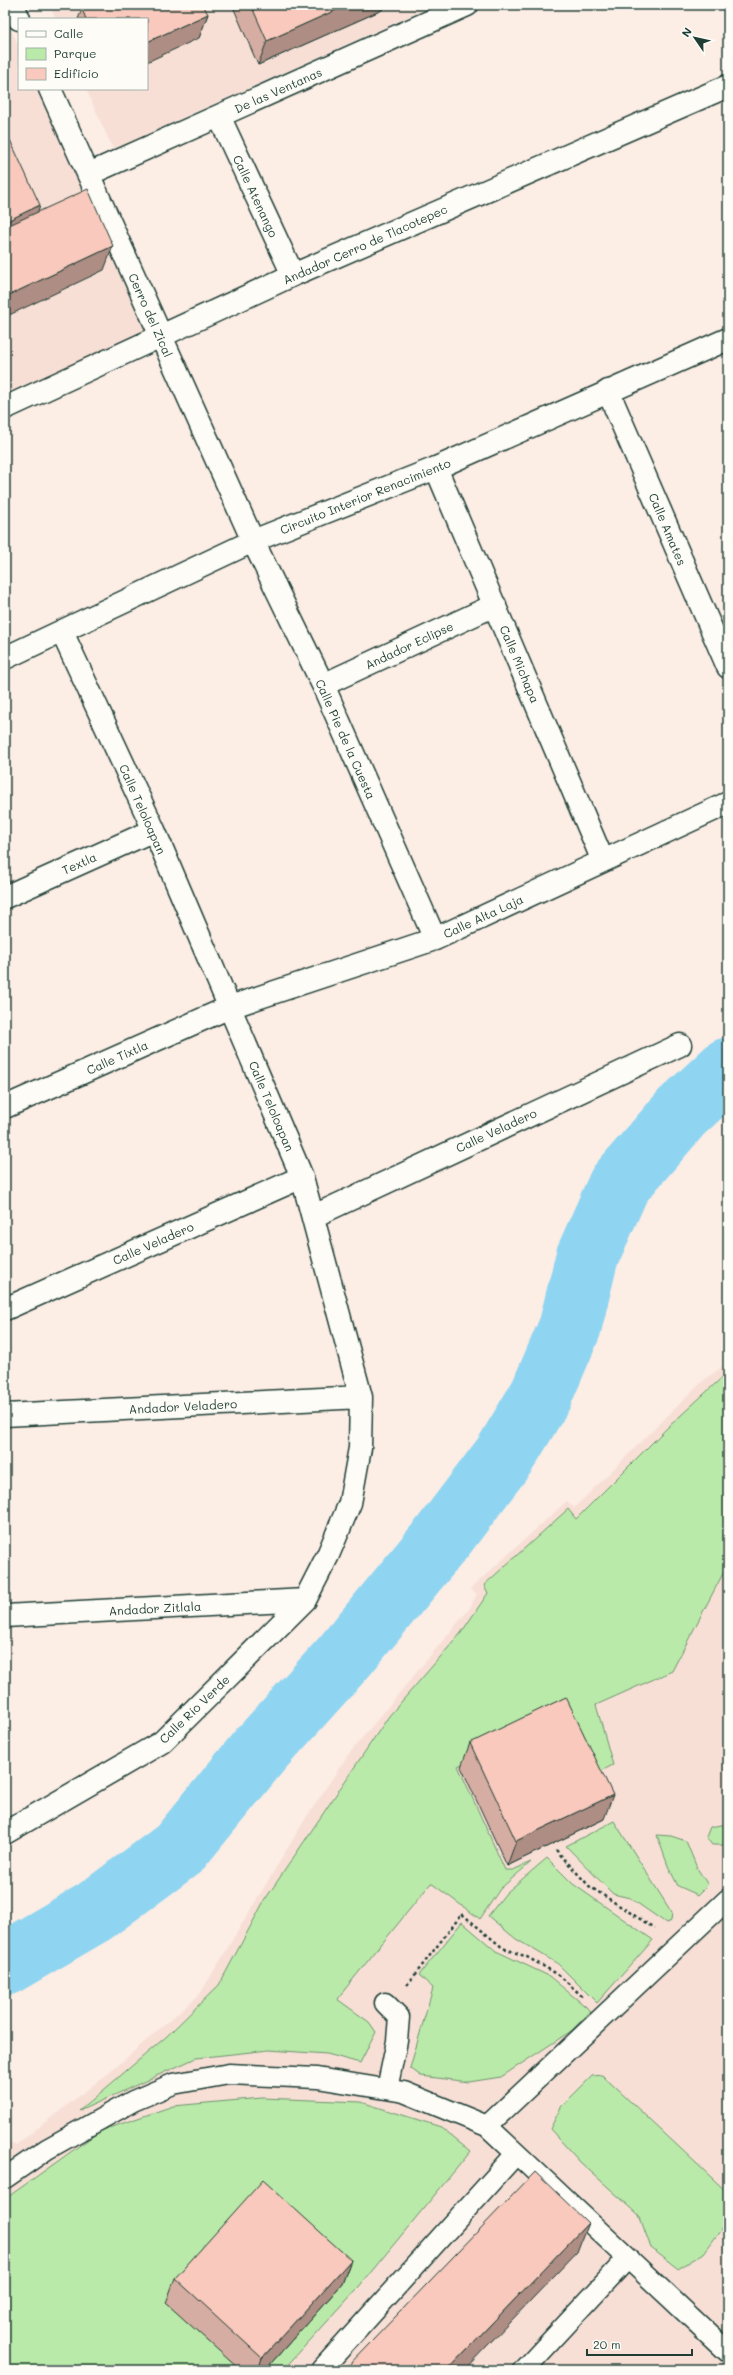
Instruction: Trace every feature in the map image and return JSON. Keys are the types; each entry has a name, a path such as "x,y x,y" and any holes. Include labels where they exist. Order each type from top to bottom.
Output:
{"street":[{"path":"13,5 19,18"},
{"name":"De las Ventanas","path":"89,174 467,5"},
{"name":"Andador Cerro de Tlacotepec","path":"5,408 292,275 728,86"},
{"name":"Cerro del Zical","path":"50,90 254,541"},
{"name":"Calle Atenango","path":"219,116 292,275"},
{"name":"Circuito Interior Renacimiento","path":"5,658 254,541 436,468 728,339"},
{"name":"Calle Amates","path":"608,391 728,667"},
{"name":"Calle Michapa","path":"436,468 603,861"},
{"name":"Calle Pie de la Cuesta","path":"254,541 323,685 435,939"},
{"name":"Andador Eclipse","path":"323,685 495,605"},
{"name":"Calle Teloloapan","path":"62,632 154,830 302,1177 314,1216 361,1398 360,1448 350,1503 328,1555 305,1600"},
{"name":"Calle Alta Laja","path":"230,1007 435,939 728,803"},
{"name":"Textla","path":"5,897 154,830"},
{"name":"Calle Tixtla","path":"5,1107 230,1007"},
{"name":"Calle Veladero","path":"314,1216 658,1053 680,1045"},
{"name":"Calle Veladero","path":"5,1309 302,1177"},
{"name":"Andador Veladero","path":"5,1415 361,1398"},
{"name":"Andador Zitlala","path":"5,1616 305,1600"},
{"name":"Calle Río Verde","path":"5,1833 162,1742 305,1600"}],"lane":[{"path":"487,2126 728,1899"},
{"path":"387,2006 399,2017 397,2041 387,2089"},
{"path":"5,2178 66,2138 133,2101 173,2084 229,2074 317,2078 404,2092 487,2126 627,2259 728,2352"},
{"path":"321,2370 516,2154"},
{"path":"524,2370 627,2259"}],"path":[{"path":"556,1850 589,1886 678,1946"},
{"path":"387,2006 462,1914 503,1948 527,1957 559,1976 604,2017"}],"shaded area":[{"path":"49,5 435,5 113,149 86,90 148,90 148,18 56,18"},
{"path":"8,22 18,45 18,90 37,90 150,335 5,401 5,23"},
{"path":"728,1363 728,2370 5,2370 5,2139 16,2145 109,2073 200,1994 304,1821 348,1755 470,1608 477,1594 470,1589 567,1501 574,1508 705,1379"}],"green space":[{"path":"728,1372 728,1564 672,1671 596,1705 613,1765 589,1777 554,1717 458,1766 505,1870 513,1870 531,1862 500,1889 480,1919 431,1883 337,1999 369,2022 376,2032 360,2063 327,2054 269,2050 196,2058 79,2111 167,2036 219,1985 264,1901 389,1716 461,1633 488,1593 484,1585 568,1509 576,1519 666,1429"},
{"path":"614,1821 672,1913 671,1921 666,1923 630,1898 613,1894 566,1846"},
{"path":"728,1825 728,1845 712,1845 706,1837 710,1827"},
{"path":"657,1835 671,1836 686,1841 697,1868 708,1885 698,1895 678,1886 668,1866"},
{"path":"547,1858 573,1884 653,1940 597,2003 558,1964 516,1939 488,1916 506,1893"},
{"path":"462,1922 496,1951 549,1976 591,2011 571,2031 501,2077 469,2082 421,2076 410,2068 433,1988 419,1975"},
{"path":"602,2075 728,2193 728,2220 704,2253 678,2269 651,2248 639,2215 580,2162 550,2129 561,2107 592,2076"},
{"path":"262,2098 361,2102 441,2127 471,2151 357,2289 283,2370 5,2370 5,2199 100,2131 173,2106"}],"building":[{"path":"91,5 203,5 208,14 148,42 148,18 86,18 82,9"},
{"path":"251,5 347,5 267,41"},
{"path":"5,129 40,205 5,222"},
{"path":"88,189 113,246 5,297 5,227"},
{"path":"566,1697 613,1795 516,1841 470,1743"},
{"path":"535,2172 588,2223 447,2370 344,2370"},
{"path":"263,2180 351,2260 262,2358 175,2278"}],"waterway":[{"path":"5,1964 94,1912 179,1849 260,1750 344,1657 443,1537 505,1455 541,1395 570,1327 587,1257 619,1185 681,1113 728,1069"}]}
